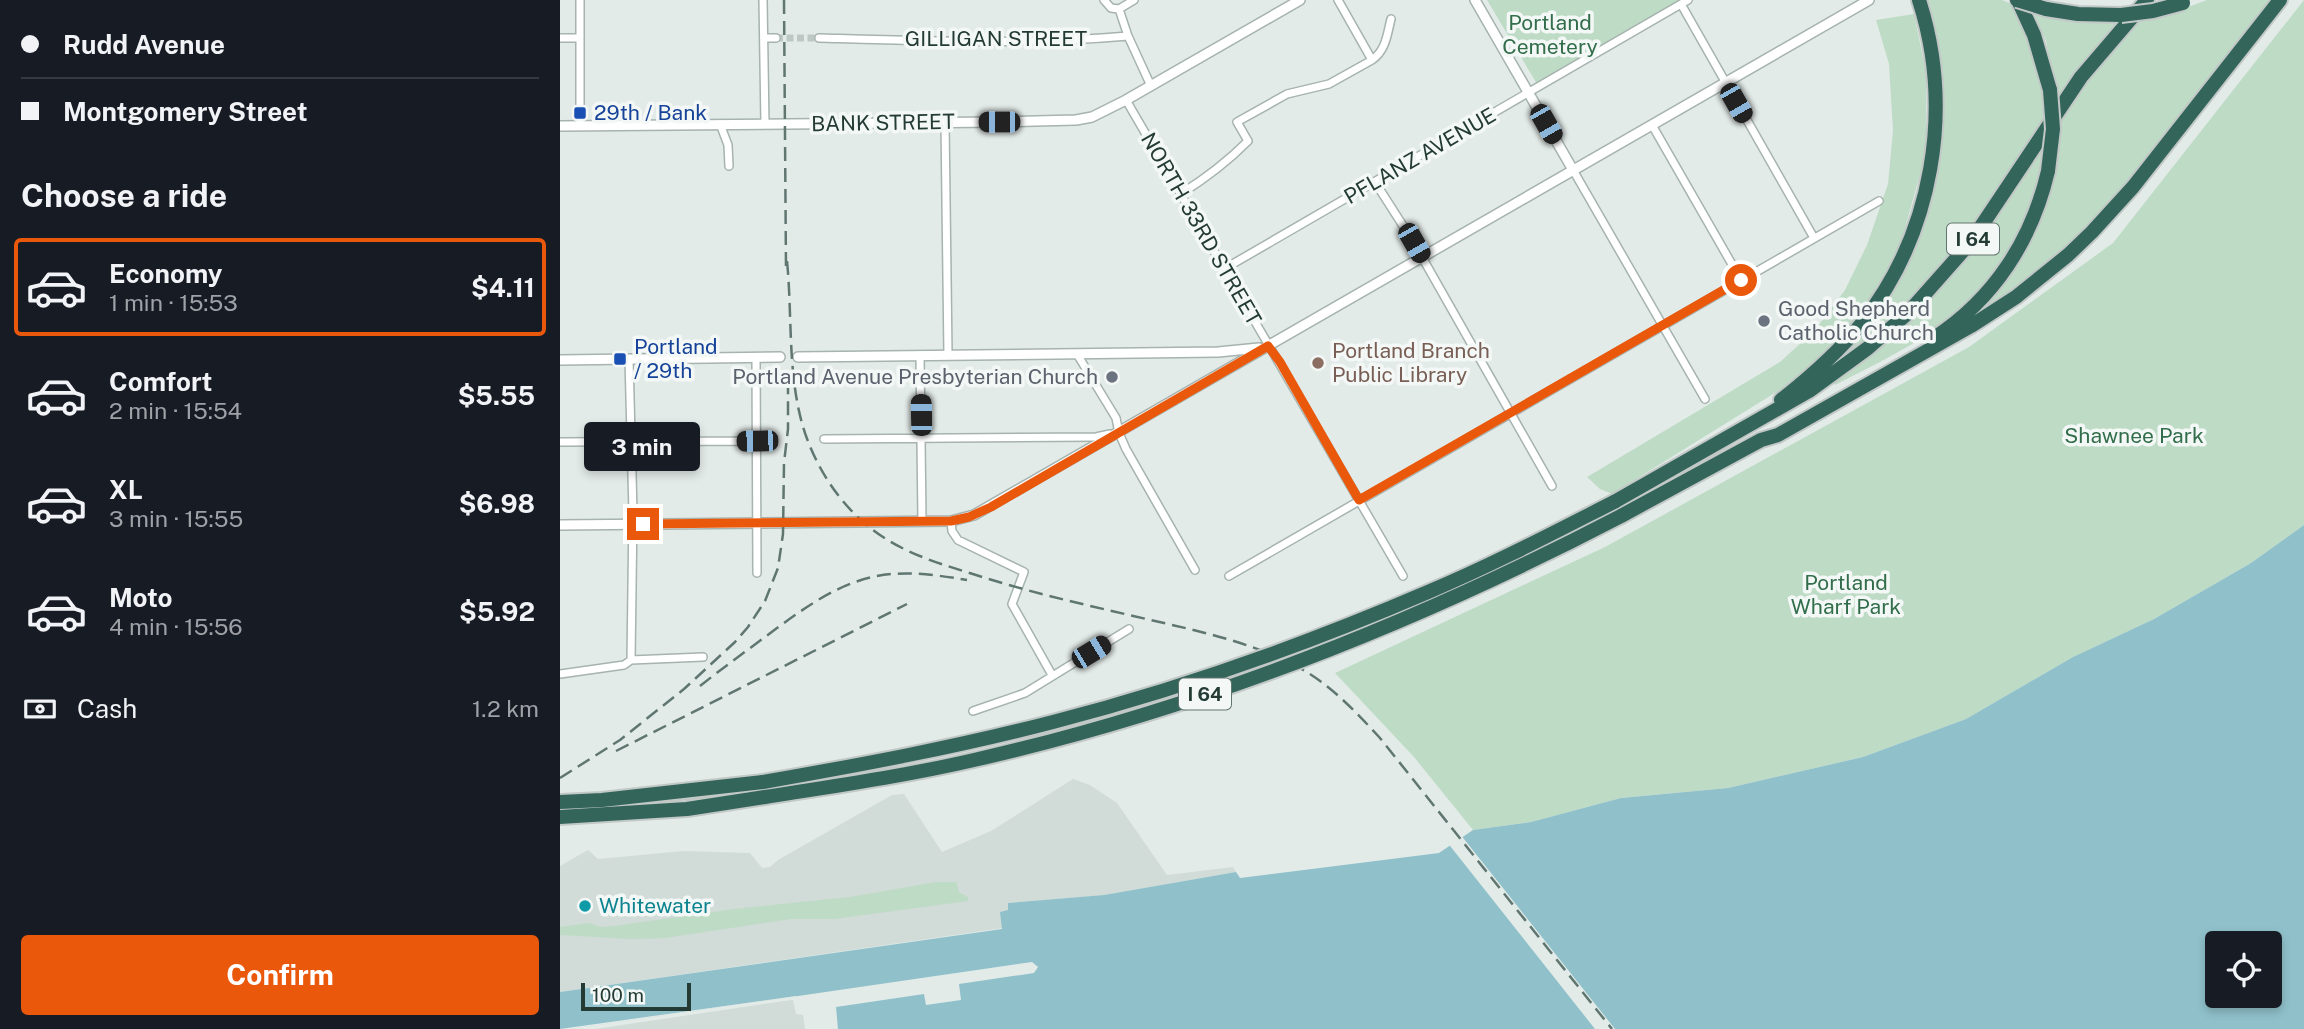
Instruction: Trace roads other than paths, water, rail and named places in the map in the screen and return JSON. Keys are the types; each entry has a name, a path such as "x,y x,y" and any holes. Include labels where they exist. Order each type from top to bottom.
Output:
{"highway":[{"path":"2017,0 2046,9 2078,14 2121,15 2153,11 2188,2"},
{"path":"1761,440 1774,428 1930,340 1971,309 1999,279 2021,245 2038,208 2048,171 2053,130 2050,90 2034,35 2017,0"},
{"name":"I 64","path":"560,817 687,809 765,797 975,760 1079,733 1198,697 1338,648 1532,561 1747,426 1795,400 1843,368 1889,331 1927,293 1985,222 2090,66 2147,0"},
{"path":"1706,470 1871,350 1914,313 1965,254 1994,215 2104,53 2153,0"},
{"name":"I 64","path":"560,802 602,800 763,782 895,759 1086,713 1206,677 1309,640 1431,591 1706,470 1761,440 1785,431 1971,326 2016,297 2068,255 2133,187 2280,0"},
{"path":"1747,426 1809,378 1847,341 1879,299 1909,242 1929,178 1936,124 1933,57 1921,5"}],"street":[{"path":"580,0 580,126"},
{"path":"764,0 765,124"},
{"path":"1104,0 1111,8 1119,9 1134,0"},
{"name":"BANK STREET","path":"560,126 1076,120 1103,114 1300,0"},
{"path":"1338,0 1372,60"},
{"path":"1475,0 1705,399"},
{"path":"560,525 922,522 969,517 991,507 1869,0"},
{"path":"1684,2 1725,83 1814,238"},
{"name":"PFLANZ AVENUE","path":"1224,268 1684,2"},
{"path":"1119,9 1151,86"},
{"path":"1182,193 1200,182 1248,141 1237,122 1287,94 1328,84 1383,51 1391,19"},
{"name":"GILLIGAN STREET","path":"819,38 1071,40 1128,36"},
{"path":"560,38 580,38"},
{"path":"764,38 776,38"},
{"name":"NORTH 33RD STREET","path":"1126,100 1403,576"},
{"path":"945,122 948,355"},
{"path":"720,124 728,145 729,166"},
{"path":"1652,125 1741,280"},
{"path":"1375,182 1422,258 1552,486"},
{"path":"1229,576 1879,201"},
{"path":"798,357 1238,352 1268,346"},
{"path":"1077,354 1116,418 1119,433 1195,570"},
{"path":"920,355 922,522"},
{"path":"756,357 757,573"},
{"path":"560,359 780,357"},
{"path":"629,359 633,524 631,660"},
{"path":"824,439 1096,437 1119,433"},
{"path":"560,442 757,441"},
{"path":"951,521 952,531 958,540 1024,572 1012,604 1052,675"},
{"path":"973,711 1025,693 1129,629"},
{"path":"560,674 624,665 631,660 703,657"}],"water":[{"path":"2304,525 2304,1029 809,1029 796,996 560,1029 560,992 1002,929 1000,912 1008,910 1008,903 1104,895 1236,872 1240,878 1439,853 1473,830 1531,822 1621,798 1728,788 1863,757 1966,719 2073,657 2154,619 2251,563"}],"tunnel":[{"path":"776,38 819,38"}],"railway":[{"path":"784,0 786,269"},
{"path":"787,261 794,376 802,422 822,471 839,496 859,518 894,544 940,564 1043,594 1227,639 1279,658 1320,681 1380,738 1612,1029"},
{"path":"560,778 620,740 684,689 735,642 765,601 778,568 783,534 788,388"},
{"path":"700,686 801,611 843,587 875,576 892,574 920,574 967,580"},
{"path":"616,751 907,604"}],"place":[{"name":"29th / Bank","path":"580,113"},
{"name":"Good Shepherd Catholic Church","path":"1764,321"},
{"name":"Portland / 29th","path":"620,359"},
{"name":"Portland Branch Public Library","path":"1318,363"},
{"name":"Portland Avenue Presbyterian Church","path":"1112,377"},
{"name":"Whitewater","path":"585,906"}],"park label":[{"name":"Portland Cemetery","path":"1550,35"},
{"name":"Shawnee Park","path":"2134,436"},
{"name":"Portland Wharf Park","path":"1846,595"}]}
